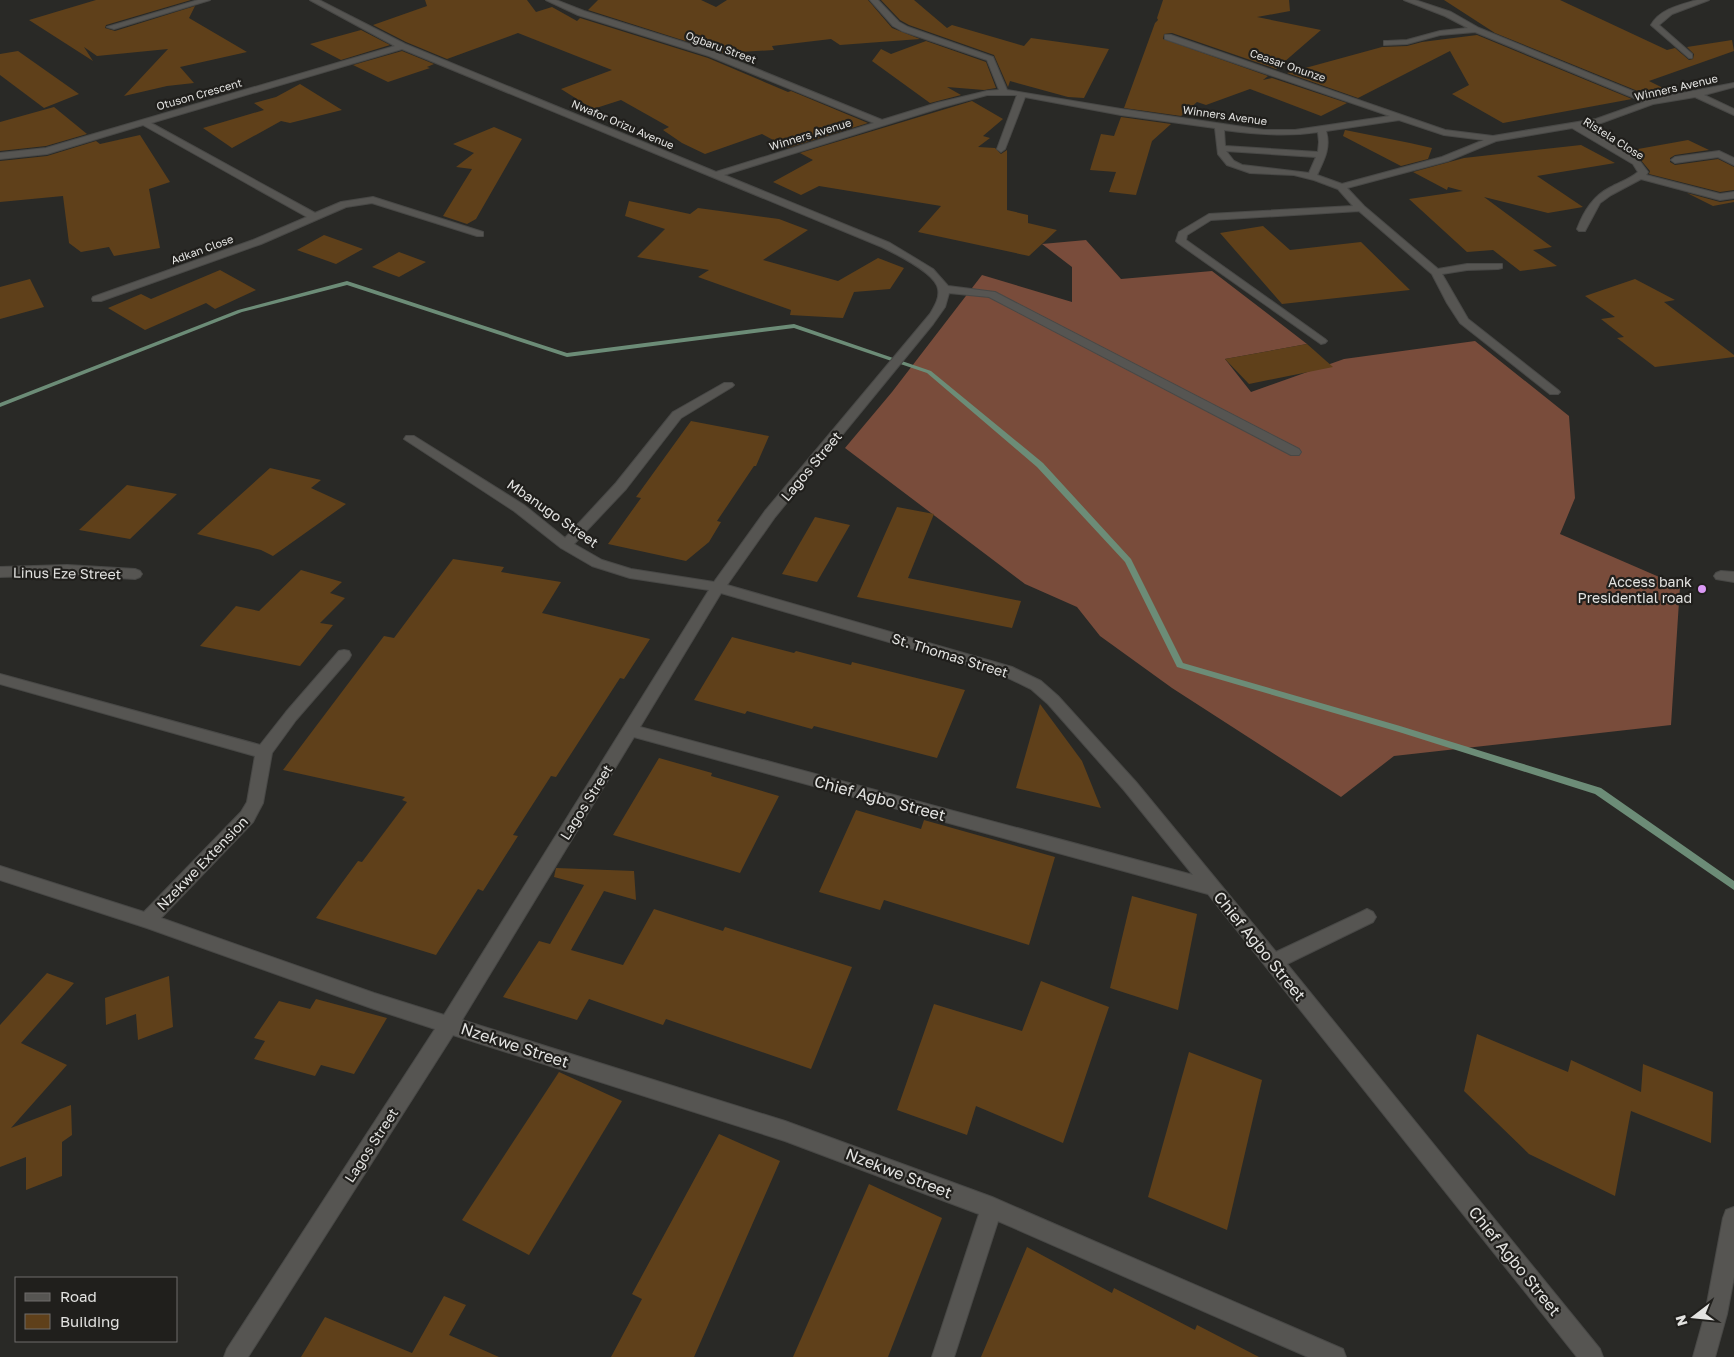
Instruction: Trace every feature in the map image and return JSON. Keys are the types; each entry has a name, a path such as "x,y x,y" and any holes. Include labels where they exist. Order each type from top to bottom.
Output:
{"street":[{"path":"111,27 206,0"},
{"name":"Nwafor Orizu Avenue","path":"314,0 402,46 886,245 925,268 942,282 944,289"},
{"name":"Ogbaru Street","path":"550,0 582,13 712,54 881,124"},
{"path":"874,0 896,24 905,29 990,59 1003,92"},
{"path":"1408,0 1448,14 1476,30 1651,102"},
{"path":"1689,56 1655,25 1656,21 1663,15 1705,0"},
{"path":"1387,43 1407,42 1440,33 1476,30"},
{"name":"Ceasar Onunze","path":"1168,36 1400,117"},
{"name":"Otuson Crescent","path":"0,156 46,151 402,46"},
{"name":"Winners Avenue","path":"716,175 970,97 1003,92 1278,134 1400,117 1444,132 1493,139 1598,121 1651,102 1696,94 1734,84"},
{"path":"1000,149 1022,94"},
{"path":"1696,94 1734,112"},
{"path":"143,122 314,217"},
{"name":"Ristela Close","path":"1572,125 1636,162 1643,172 1640,176 1601,196 1588,211 1582,229"},
{"path":"1219,126 1221,148 1225,158 1237,166 1255,171 1302,174 1341,187 1361,208 1436,272 1464,321 1554,392"},
{"path":"1312,177 1322,154 1325,140 1321,129"},
{"path":"1341,187 1445,159 1493,139"},
{"path":"1221,148 1289,154 1322,154"},
{"path":"1675,160 1719,154 1734,162"},
{"path":"1640,176 1720,197 1734,195"},
{"name":"Adkan Close","path":"97,299 257,242 344,204 373,200 480,234"},
{"path":"1321,341 1181,241 1182,234 1209,217 1361,208"},
{"path":"1436,272 1498,266"},
{"path":"944,289 991,294 1295,452"},
{"name":"Lagos Street","path":"235,1357 449,1024 718,587 770,514 870,396 940,307 944,289"},
{"path":"566,544 621,486 677,415 728,386"},
{"name":"Mbanugo Street","path":"410,439 520,508 566,544 597,562 630,573 718,587"},
{"name":"Linus Eze Street","path":"0,572 67,570 135,574"},
{"name":"St. Thomas Street","path":"718,587 1007,671 1036,685 1053,700 1130,786 1214,888"},
{"name":"Nzekwe Extension","path":"147,921 247,817 255,803 264,752 291,716 344,655"},
{"path":"0,679 264,752"},
{"name":"Chief Agbo Street","path":"630,730 1214,888 1592,1357"},
{"name":"Nzekwe Extension","path":"0,872 147,921 374,1001 449,1024"},
{"path":"1273,962 1367,917"},
{"name":"Nzekwe Street","path":"449,1024 785,1131 992,1208 1335,1357"},
{"path":"943,1357 992,1208"},
{"path":"1704,1357 1716,1314 1734,1218"}],"shaded area":[{"path":"1086,240 1121,279 1212,271 1307,344 1225,359 1251,392 1344,359 1475,341 1569,416 1575,498 1560,534 1680,586 1671,725 1394,756 1341,797 1172,688 1100,636 1077,607 1025,584 845,448 892,392 982,275 1072,302 1072,267 1042,244"}],"building":[{"path":"96,0 191,0 106,25 105,28 115,31 195,6 189,18 247,52 180,67 194,83 167,86 124,96 168,49 97,56 84,47 93,61 29,20"},
{"path":"425,0 527,0 536,12 552,7 577,21 580,18 708,58 868,123 788,148 762,134 705,154 682,143 663,130 669,127 621,100 593,109 561,89 612,70 518,33 447,59 406,42 373,25 427,6"},
{"path":"598,0 701,0 716,7 727,0 868,0 892,28 920,39 840,45 831,39 772,46 774,50 723,53 588,10"},
{"path":"881,0 914,0 947,28 952,25 1024,46 1031,38 1109,49 1084,98 1068,97 1010,81 1008,87 994,55 909,25 900,20"},
{"path":"1163,0 1289,0 1290,11 1257,17 1321,30 1276,69 1172,33 1164,34 1163,39 1268,76 1263,80 1272,78 1347,103 1321,116 1250,89 1206,105 1197,102 1181,116 1124,108 1155,23 1158,20"},
{"path":"1444,0 1560,0 1667,50 1675,48 1689,60 1693,59 1694,54 1687,47 1732,40 1734,51 1649,81 1671,92 1650,96 1495,33"},
{"path":"361,30 390,45 341,60 310,44"},
{"path":"1477,35 1632,99 1503,123 1452,94 1469,85 1450,51 1358,98 1287,73 1382,47 1407,46 1422,42"},
{"path":"926,41 986,62 996,88 984,90 947,87 961,95 930,103 872,61 881,49 891,54"},
{"path":"18,51 79,94 44,108 0,75 0,54"},
{"path":"402,51 434,64 427,67 430,68 388,82 353,65"},
{"path":"300,84 342,110 290,123 281,121 232,148 203,128 264,110 254,103 276,97"},
{"path":"972,101 1003,119 983,136 990,138 978,147 995,148 1001,154 1007,150 1007,210 1028,215 1028,223 1057,230 1029,256 918,232 941,206 819,186 801,195 773,182 813,160 800,153"},
{"path":"54,107 87,134 46,146 0,151 0,122"},
{"path":"1121,117 1171,124 1152,141 1136,195 1109,192 1116,172 1090,170 1101,134 1114,136"},
{"path":"494,127 522,139 476,219 467,224 443,216 472,169 456,167 474,153 453,144"},
{"path":"1345,130 1432,148 1428,159 1401,166 1343,136"},
{"path":"140,135 170,182 149,189 160,248 114,256 109,247 81,252 69,243 63,196 0,202 0,161 47,156 96,141 100,144"},
{"path":"1688,140 1709,150 1675,155 1670,158 1670,162 1675,165 1718,159 1734,167 1734,190 1720,192 1649,174 1650,171 1640,159 1627,151"},
{"path":"1581,145 1615,163 1537,176 1583,207 1548,213 1484,197 1552,247 1533,250 1557,266 1520,271 1493,250 1467,252 1409,199 1463,191 1448,187 1447,190 1413,172 1464,158"},
{"path":"1687,193 1720,202 1734,200 1734,202 1713,206"},
{"path":"629,201 690,214 698,208 779,219 808,230 763,260 838,281 878,258 904,268 890,289 854,292 843,318 790,315 791,310 698,277 709,270 637,257 665,229 625,216"},
{"path":"1263,226 1290,250 1361,242 1410,290 1282,304 1220,233"},
{"path":"324,235 363,249 336,264 297,250"},
{"path":"399,252 426,262 399,277 372,267"},
{"path":"220,270 256,290 215,309 206,303 145,330 108,308 141,294 151,299"},
{"path":"30,279 44,307 0,319 0,287"},
{"path":"1635,279 1675,300 1664,302 1734,355 1734,357 1655,367 1617,338 1624,337 1601,319 1615,317 1585,296"},
{"path":"1307,344 1333,367 1249,384 1225,359"},
{"path":"691,421 769,436 756,466 754,466 717,521 721,522 709,542 686,561 608,544 641,498 636,497"},
{"path":"270,468 321,480 311,488 346,504 273,556 261,550 197,534"},
{"path":"127,485 177,494 130,539 79,530"},
{"path":"897,507 934,514 908,578 1021,601 1012,628 857,597"},
{"path":"815,517 850,525 817,582 782,574"},
{"path":"453,559 504,567 501,572 561,582 542,613 650,639 624,679 620,678 556,777 551,776 513,835 518,836 483,891 478,889 436,955 316,918 358,861 362,862 407,802 402,800 405,797 283,770 384,636 394,638"},
{"path":"301,570 342,582 330,593 345,598 320,623 333,625 300,666 200,646 236,606 259,611"},
{"path":"732,637 851,665 852,662 965,690 937,758 814,726 812,729 747,711 745,714 694,700"},
{"path":"1040,704 1082,761 1101,808 1016,788"},
{"path":"659,758 712,773 711,776 779,796 740,873 613,835"},
{"path":"856,810 921,829 924,820 1055,857 1029,945 884,900 880,910 819,892"},
{"path":"556,868 634,871 636,900 604,891 571,950 623,965 654,909 723,931 725,927 852,967 811,1069 666,1019 663,1025 589,999 577,1020 503,997 539,941 550,944 584,885 554,877"},
{"path":"1132,896 1197,914 1178,1010 1110,988"},
{"path":"47,973 74,983 21,1043 67,1065 11,1128 71,1105 72,1135 62,1142 62,1176 26,1190 26,1157 0,1167 0,1025"},
{"path":"169,976 173,1027 138,1040 136,1014 106,1025 105,998"},
{"path":"1041,981 1109,1007 1063,1143 976,1106 967,1135 897,1110 934,1004 1022,1031"},
{"path":"316,999 387,1018 354,1074 321,1065 315,1076 254,1059 265,1041 254,1038 279,1001 310,1009"},
{"path":"1477,1034 1568,1072 1571,1060 1641,1092 1643,1064 1713,1092 1711,1143 1631,1111 1615,1196 1529,1154 1464,1091"},
{"path":"1189,1052 1262,1080 1227,1230 1148,1197"},
{"path":"559,1072 622,1101 529,1255 462,1220"},
{"path":"719,1134 780,1161 694,1357 611,1357 642,1299 632,1294"},
{"path":"869,1184 942,1218 888,1357 793,1357"},
{"path":"1027,1247 1112,1293 1114,1288 1195,1330 1197,1325 1259,1357 981,1357"},
{"path":"444,1296 466,1305 449,1335 499,1357 301,1357 325,1317 412,1353"}],"waterway":[{"path":"0,405 240,311 347,283 567,355 794,326 929,372 1040,465 1128,561 1180,665 1400,729 1598,791 1734,886"}],"place":[{"name":"Access bank Presidential road","path":"1702,589"}]}
